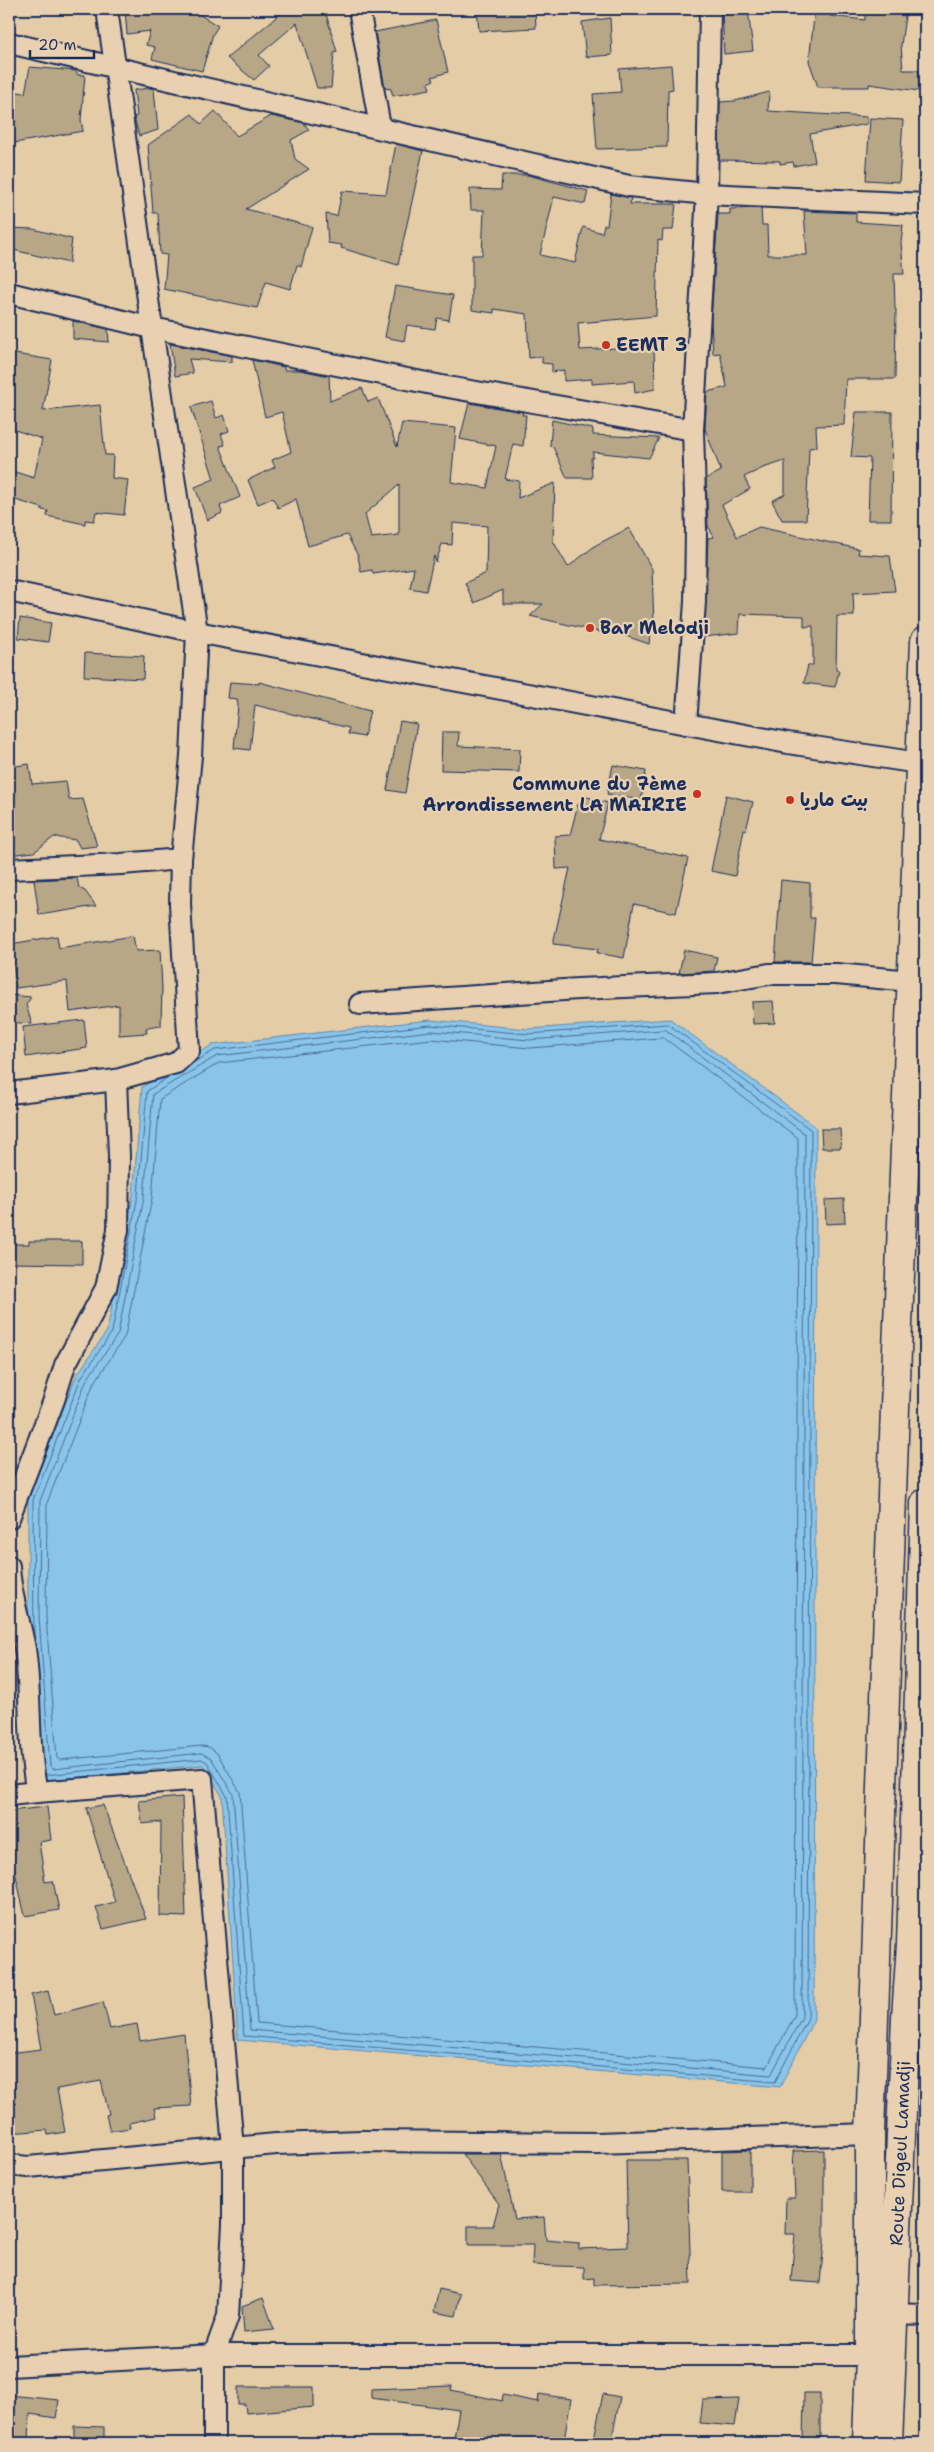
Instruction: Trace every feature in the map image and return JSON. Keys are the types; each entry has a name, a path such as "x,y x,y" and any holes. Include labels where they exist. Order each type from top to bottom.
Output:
{"main road":[{"path":"867,2443 870,2355 870,2134 911,981 922,764 925,641"},
{"name":"Route Digeul Lamadji","path":"888,2443 906,2017 918,1944 925,1503"}],"street":[{"path":"9,1093 116,1080 176,1063 189,1051 180,904 182,858 192,756 197,632 107,9"},
{"path":"359,9 380,127"},
{"path":"686,724 695,602 696,529 693,430 707,194 710,9"},
{"path":"9,43 380,127 629,186 707,194 925,204"},
{"path":"9,293 152,328 442,386 693,430"},
{"path":"9,591 197,632 686,724 922,764"},
{"path":"9,869 121,864 182,858"},
{"path":"360,1004 578,989 716,984 769,974 836,974 911,981"},
{"path":"9,1518 16,1478 48,1417 65,1365 106,1288 118,1230 119,1156 116,1080"},
{"path":"9,1566 10,1584 25,1650 32,1770 37,1792"},
{"path":"9,1794 202,1779 233,2148 233,2224 228,2316 214,2355 214,2443"},
{"path":"9,2165 28,2167 276,2144 361,2140 597,2143 870,2134"},
{"path":"892,2314 925,2315"},
{"path":"9,2366 214,2355 870,2355"}],"water":[{"path":"670,1019 816,1127 814,2019 780,2087 238,2040 222,1796 203,1765 40,1781 28,1617 28,1499 76,1376 107,1331 133,1195 142,1087 212,1045 430,1020 528,1029"}],"building":[{"path":"125,9 191,9 218,26 213,34 202,71 152,59 155,47 146,45 150,31 127,34"},
{"path":"286,9 323,9 326,14 337,52 334,53 331,88 317,88 297,23 259,55 269,66 254,80 227,58"},
{"path":"477,9 535,9 536,28 479,31"},
{"path":"722,9 748,9 753,51 724,54"},
{"path":"815,9 831,9 830,16 865,20 865,9 906,9 901,45 903,70 919,70 919,91 869,84 869,87 818,87 809,61"},
{"path":"610,18 612,55 586,57 582,22"},
{"path":"436,20 448,72 432,77 434,80 428,83 430,89 393,96 391,89 385,88 375,32"},
{"path":"671,65 673,89 668,90 667,147 597,149 593,94 621,92 619,69"},
{"path":"30,67 76,71 78,75 85,75 81,120 83,131 9,144 9,91 25,93"},
{"path":"154,89 158,130 139,136 134,117 137,116 134,90"},
{"path":"769,92 768,111 867,117 867,124 810,134 815,162 794,166 793,162 780,164 780,161 719,160 720,102 735,101"},
{"path":"215,111 237,136 271,116 304,123 309,130 291,140 295,159 309,169 246,209 312,227 301,267 297,265 290,289 266,282 257,308 164,289 167,255 160,254 158,213 153,213 148,145 192,114 201,124"},
{"path":"870,118 903,120 899,182 866,180"},
{"path":"396,144 423,151 398,265 341,248 342,245 328,243 326,214 337,216 342,191 386,194"},
{"path":"502,175 528,175 588,191 585,204 554,197 540,255 575,263 583,227 602,233 604,225 607,225 611,194 631,198 630,204 676,204 673,230 663,230 662,241 658,240 656,316 578,323 580,350 654,346 655,389 635,393 634,381 592,384 592,379 564,381 564,370 552,372 552,364 542,363 542,356 529,358 527,314 494,309 494,313 472,310 472,255 482,255 484,210 471,210 470,189 501,190"},
{"path":"761,208 762,225 767,225 768,255 807,255 804,211 856,213 856,222 903,225 901,243 904,274 894,274 896,309 895,379 846,379 844,425 816,426 817,447 809,448 806,520 782,520 772,501 785,494 785,461 744,477 750,489 722,505 737,537 759,527 859,549 858,554 890,556 895,591 853,593 854,616 837,616 836,670 839,671 835,687 804,683 808,665 813,665 813,626 804,627 804,616 740,614 739,633 704,637 708,538 714,537 708,526 706,479 721,471 705,429 707,392 727,387 720,353 713,354 711,321 718,214 730,214 730,209"},
{"path":"9,228 33,229 72,239 69,263 9,249"},
{"path":"395,286 453,295 449,320 437,318 435,329 407,325 404,341 385,337"},
{"path":"73,321 108,329 109,342 73,339"},
{"path":"170,344 232,356 232,362 189,359 193,373 175,376"},
{"path":"9,353 52,360 43,411 100,405 105,455 113,455 112,478 128,480 124,515 96,512 94,521 85,520 85,524 47,516 48,511 42,510 42,508 9,498 9,470 34,478 42,439 9,428"},
{"path":"252,360 284,367 284,370 300,370 329,376 330,401 362,388 368,402 378,398 397,447 402,423 456,428 451,482 487,488 496,446 460,439 469,403 523,412 522,415 526,415 523,446 513,444 505,479 519,481 518,498 555,483 553,541 568,567 596,545 629,528 652,569 654,627 651,626 649,644 626,636 624,624 604,633 530,616 543,604 503,604 503,590 474,603 465,583 486,573 487,526 453,523 452,545 442,544 436,562 434,556 426,591 410,588 414,568 373,574 372,570 361,572 358,556 347,535 308,546 296,499 278,508 273,498 258,504 248,480 275,467 272,460 291,452 282,412 265,417","holes":["399,485 399,535 371,538 365,514"]},
{"path":"211,401 216,418 224,415 229,431 221,434 225,445 220,446 240,497 220,506 222,513 207,520 195,487 214,479 191,407"},
{"path":"856,412 892,412 891,520 868,520 870,458 851,457"},
{"path":"552,420 593,429 593,435 659,438 649,458 593,452 593,458 591,458 592,478 567,478 553,447 550,446"},
{"path":"20,618 51,623 48,642 18,638"},
{"path":"85,653 144,656 143,679 84,676"},
{"path":"230,682 259,684 259,682 370,711 364,737 348,734 349,728 255,705 250,750 234,748 238,705 237,699 228,698"},
{"path":"400,721 417,724 405,793 387,790"},
{"path":"442,732 459,732 458,746 520,749 519,772 441,770"},
{"path":"29,764 32,784 66,781 69,800 83,799 97,846 80,848 76,840 54,837 34,852 9,855 9,767"},
{"path":"613,765 646,771 641,800 607,794"},
{"path":"726,795 753,802 746,830 744,829 735,876 711,871"},
{"path":"587,797 608,803 599,839 688,858 676,913 634,904 624,958 597,953 598,949 553,944 570,868 556,869 555,836 570,835 578,804 584,805"},
{"path":"77,878 79,888 85,891 96,906 39,915 34,880"},
{"path":"781,880 810,883 810,918 815,918 811,962 775,962"},
{"path":"57,936 59,948 133,936 136,951 160,950 162,987 161,1026 146,1028 147,1033 119,1035 119,1005 70,1012 67,981 16,988 11,944"},
{"path":"684,950 717,957 714,971 679,973"},
{"path":"9,995 31,997 26,1005 32,1024 9,1022"},
{"path":"773,1001 775,1023 753,1024 752,1002"},
{"path":"84,1020 87,1048 26,1057 23,1027"},
{"path":"821,1129 840,1129 841,1148 822,1148"},
{"path":"844,1199 845,1223 826,1224 825,1200"},
{"path":"29,1241 82,1241 82,1264 9,1263 9,1244 29,1244"},
{"path":"182,1797 186,1917 160,1916 161,1822 142,1824 139,1801"},
{"path":"103,1805 146,1919 103,1929 96,1907 115,1902 86,1808"},
{"path":"47,1807 51,1840 39,1842 45,1882 53,1881 59,1910 25,1916 14,1867 9,1867 9,1811"},
{"path":"48,1991 54,2015 103,2002 110,2029 137,2024 140,2041 184,2034 191,2106 154,2108 156,2117 129,2123 130,2128 110,2131 106,2115 109,2114 101,2081 57,2089 65,2132 48,2135 47,2130 9,2133 9,2053 41,2049 31,1995"},
{"path":"750,2150 750,2192 722,2192 722,2151"},
{"path":"824,2150 824,2242 820,2283 791,2281 795,2234 785,2234 786,2198 795,2198 793,2151"},
{"path":"462,2154 501,2154 515,2219 544,2217 546,2240 579,2243 579,2249 628,2247 626,2160 687,2160 691,2284 594,2285 594,2278 584,2279 584,2267 532,2265 533,2245 468,2245 468,2226 493,2226 499,2204"},
{"path":"439,2289 461,2294 456,2316 434,2312"},
{"path":"263,2298 274,2329 244,2332 242,2306"},
{"path":"452,2386 451,2390 502,2401 503,2395 538,2402 539,2394 571,2399 564,2440 545,2438 544,2443 453,2443 459,2410 371,2398 371,2389"},
{"path":"238,2387 314,2387 314,2407 246,2413 245,2404 238,2404"},
{"path":"804,2393 820,2393 820,2443 803,2442"},
{"path":"603,2394 620,2397 611,2443 593,2443"},
{"path":"9,2395 59,2400 56,2418 30,2414 29,2443 9,2443"},
{"path":"739,2399 735,2426 700,2423 703,2400"},
{"path":"74,2426 104,2427 104,2443 74,2443"}],"place":[{"name":"EEMT 3","path":"606,345"},
{"name":"Bar Melodji","path":"590,628"},
{"name":"Commune du 7ème Arrondissement LA MAIRIE","path":"697,794"},
{"name":"بيت ماريا","path":"790,800"}]}
